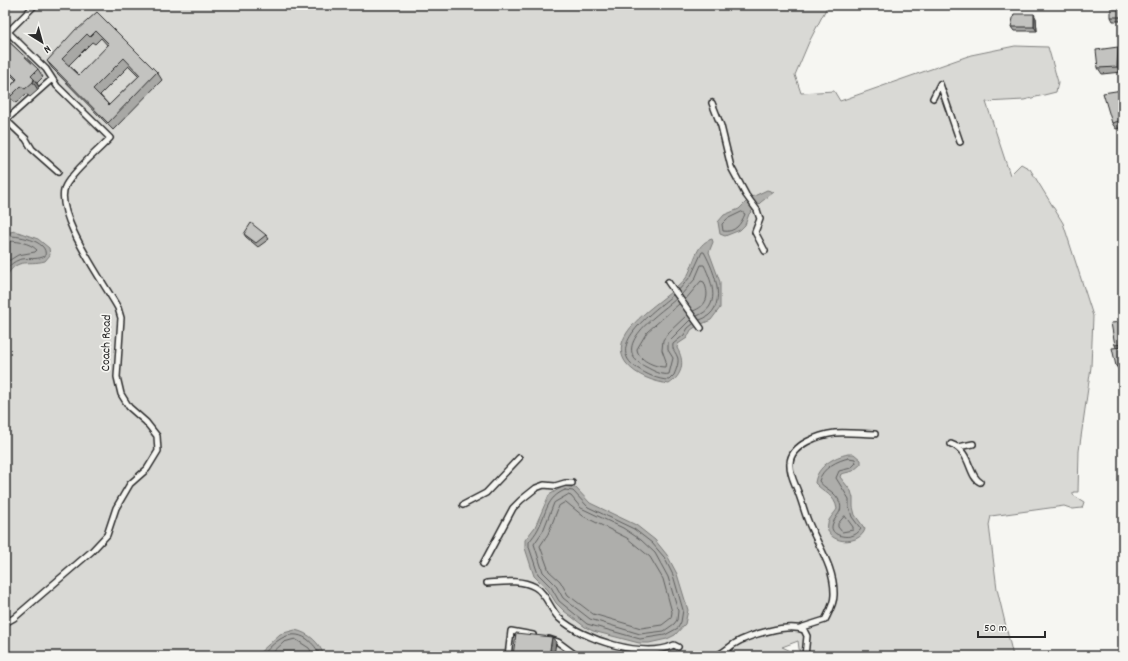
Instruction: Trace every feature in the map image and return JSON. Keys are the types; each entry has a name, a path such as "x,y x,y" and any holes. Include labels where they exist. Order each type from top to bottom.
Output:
{"lane":[{"path":"35,5 6,31 46,69 52,79 6,120 26,140 32,149 58,172"},
{"name":"Coach Road","path":"5,623 14,618 92,552 107,535 116,508 130,484 148,468 158,451 157,436 146,422 129,407 121,394 117,378 121,318 118,308 80,246 71,225 64,198 63,191 70,180 110,138 57,86 52,79"},
{"path":"932,98 940,84 960,142"},
{"path":"712,103 731,167 746,195 757,210 760,219 755,232 765,251"},
{"path":"668,282 701,328"},
{"path":"716,656 735,643 754,636 777,630 800,628 825,620 831,610 834,595 830,570 818,539 809,523 792,478 790,462 794,453 802,445 820,437 836,433 875,434"},
{"path":"951,444 958,447 972,468 977,480 980,482"},
{"path":"958,447 973,444"},
{"path":"463,505 486,493 519,458"},
{"path":"483,564 510,512 521,500 536,488 544,484 555,486 565,483 572,483"},
{"path":"486,583 514,582 531,585 540,590 554,613 564,622 613,644 642,650 667,649 674,646 678,647"},
{"path":"800,628 804,630 807,636 805,656"},
{"path":"508,656 511,631 537,636"},
{"path":"544,638 558,642 576,656"}],"shaded area":[{"path":"5,5 828,5 809,42 795,75 801,93 834,91 840,101 971,55 1015,46 1048,47 1058,82 1056,92 1024,100 986,102 1010,175 1021,164 1030,169 1063,223 1093,316 1091,367 1079,451 1078,492 1073,492 1073,495 1084,502 1082,508 1073,509 1064,506 991,516 989,525 997,589 1013,656 800,656 798,641 782,647 791,651 793,656 5,656"}],"water":[{"path":"767,190 774,192 749,214 745,225 740,230 725,236 720,234 718,222 724,215 739,209 750,198"},
{"path":"15,231 38,239 49,248 50,255 45,261 22,263 14,267 5,279 5,233"},
{"path":"712,239 713,242 709,252 720,282 720,308 711,320 691,330 687,338 678,344 677,348 680,353 682,363 680,372 674,380 669,384 658,382 640,375 626,363 621,351 624,339 631,327 642,316 686,278 698,250 702,245"},
{"path":"854,454 861,460 861,464 853,471 841,474 840,477 851,491 855,515 865,529 862,535 856,539 843,541 836,539 828,530 828,523 837,509 836,504 831,497 815,483 819,472 827,463 837,457"},
{"path":"564,486 576,488 590,503 636,525 655,540 667,555 677,574 688,610 685,624 675,635 667,639 649,643 639,643 593,631 585,627 564,611 556,603 548,590 534,576 525,548 525,540 535,527 549,495"},
{"path":"295,630 300,631 313,639 320,647 324,656 256,656 280,634"}],"building":[{"path":"1111,5 1123,5 1123,17 1111,17"},
{"path":"97,12 157,72 108,123 47,61 76,29 78,29","holes":["96,31 109,44 79,75 62,59 87,34 90,37","124,58 140,75 109,105 93,89"]},
{"path":"1014,14 1034,14 1034,27 1011,27"},
{"path":"5,38 38,69 31,76 34,79 33,82 25,89 21,86 11,96 6,92 17,79 6,68 5,69"},
{"path":"1118,47 1117,67 1098,68 1096,50"},
{"path":"1122,90 1123,120 1112,123 1103,93"},
{"path":"251,223 266,235 256,243 244,234"},
{"path":"1123,322 1123,344 1115,345 1111,323"},
{"path":"1123,347 1123,366 1116,366 1112,348"},
{"path":"516,633 552,637 549,656 513,656"}]}
